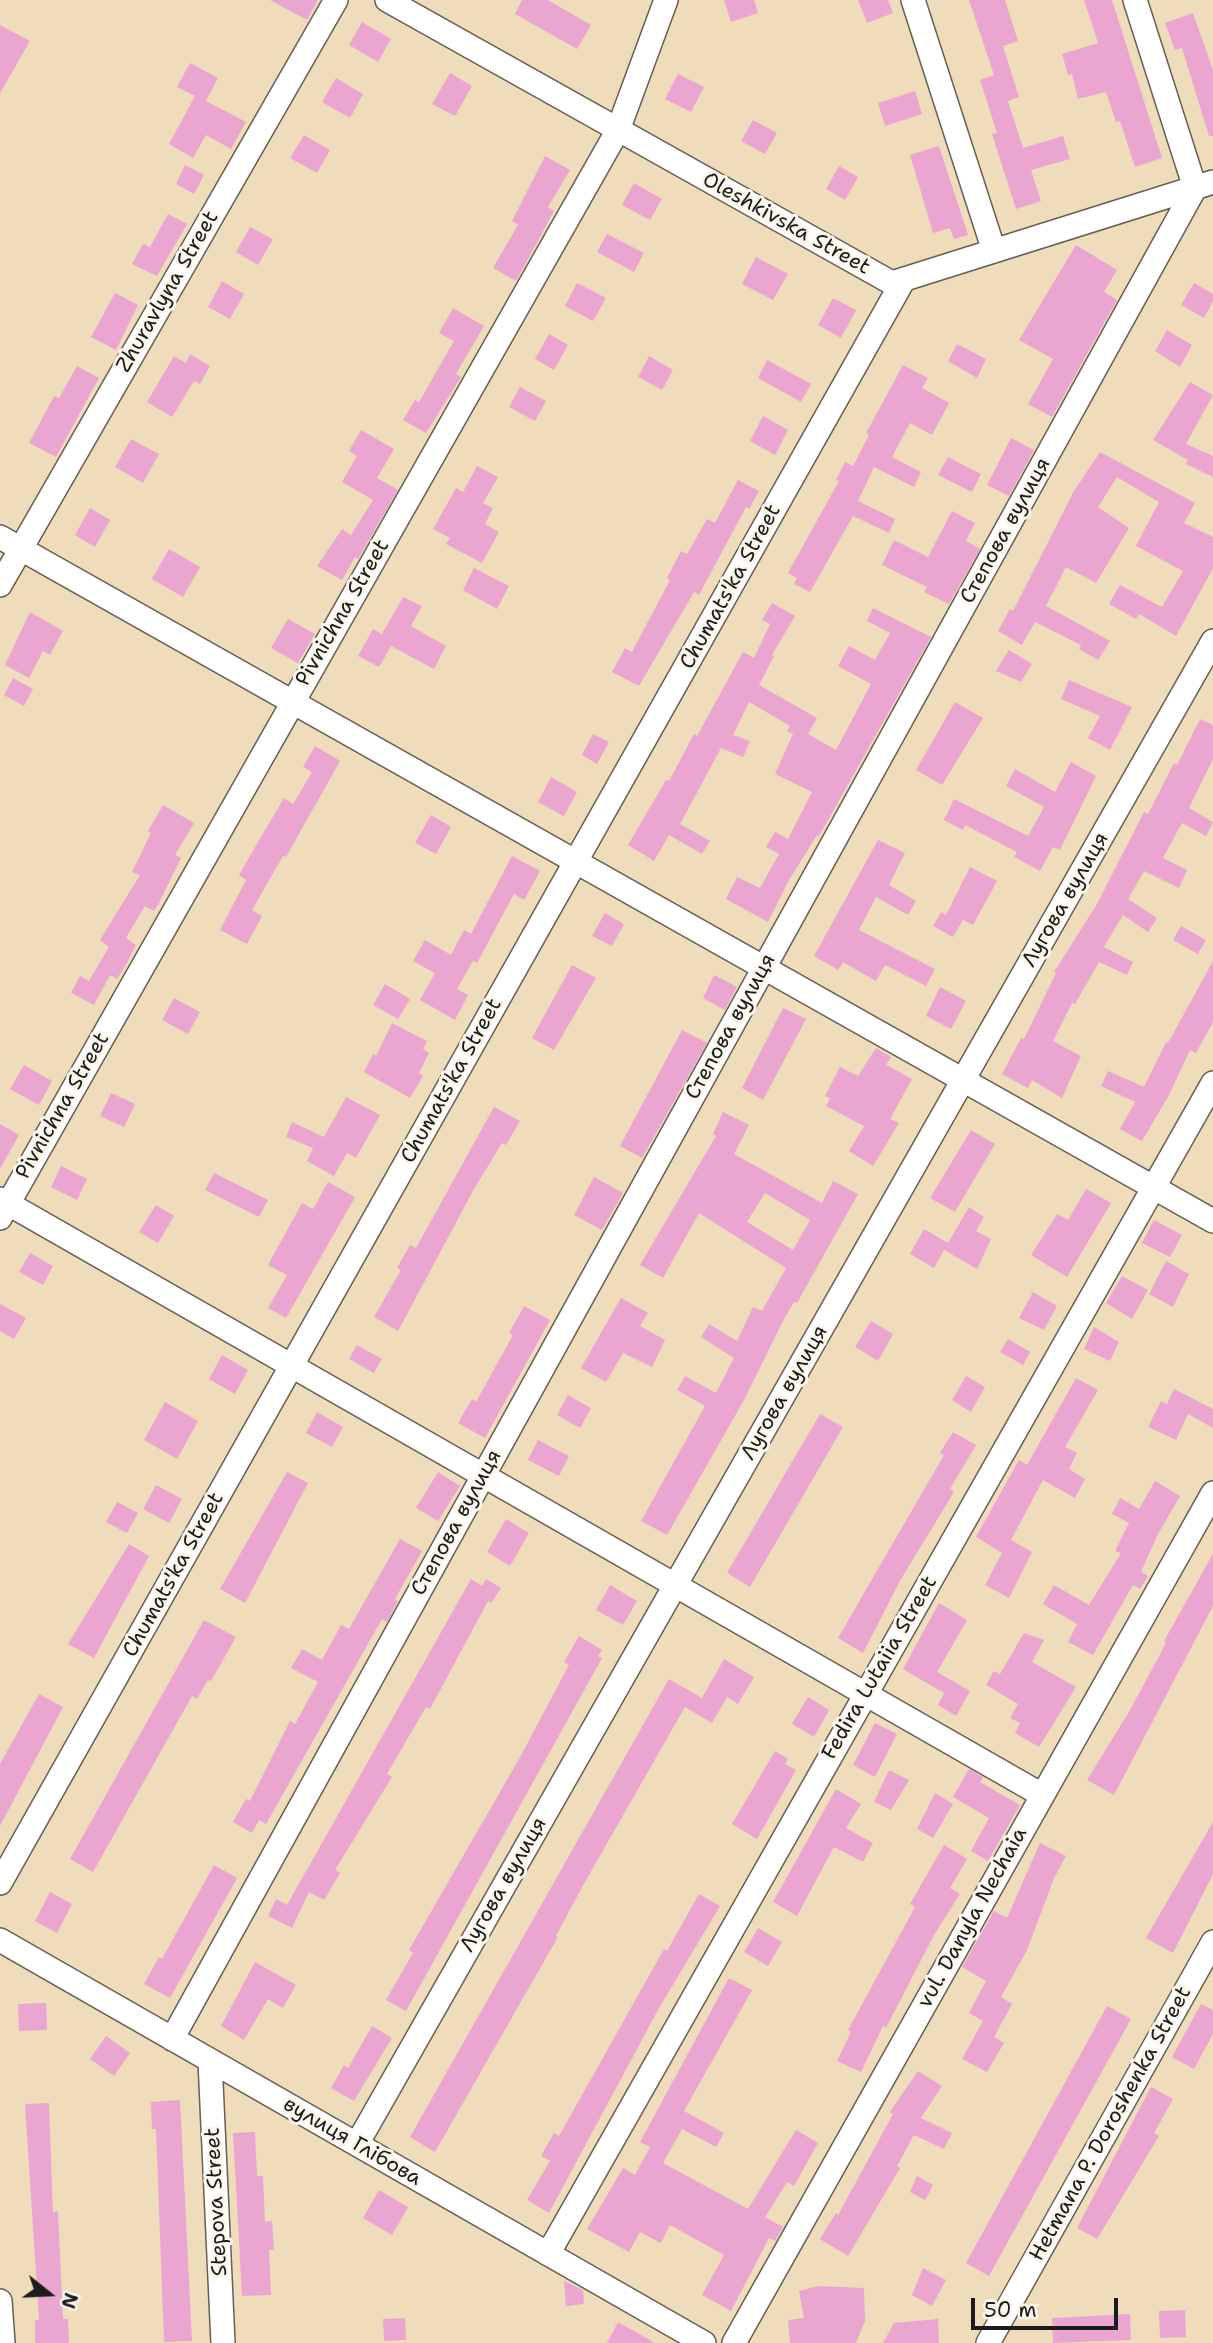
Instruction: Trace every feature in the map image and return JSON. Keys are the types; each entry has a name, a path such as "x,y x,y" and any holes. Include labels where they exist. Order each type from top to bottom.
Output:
{"street":[{"name":"Zhuravlyna Street","path":"0,585 336,0"},
{"name":"Oleshkivska Street","path":"387,0 892,283 1204,185"},
{"name":"Pivnichna Street","path":"3,1206 618,130 666,0"},
{"path":"913,0 994,251"},
{"path":"1135,0 1204,185"},
{"name":"Степова вулиця","path":"172,2039 764,968 1204,185"},
{"name":"Chumats'ka Street","path":"0,1883 904,279"},
{"path":"0,537 1213,1221"},
{"name":"Лугова вулиця","path":"357,2144 1213,641"},
{"name":"Fedira Lutaiia Street","path":"548,2254 1213,1083"},
{"path":"3,1206 292,1366 1042,1795"},
{"name":"vul. Danyla Nechaia","path":"734,2343 1213,1493"},
{"name":"вулиця Глібова","path":"0,1940 704,2343"},
{"name":"Hetmana P. Doroshenka Street","path":"988,2343 1213,1942"},
{"name":"Stepova Street","path":"210,2061 223,2343"},
{"path":"0,2301 3,2343"}],"building":[{"path":"270,0 318,0 307,20"},
{"path":"522,0 548,0 591,25 577,49 515,14"},
{"path":"724,0 754,0 758,13 731,22"},
{"path":"858,0 888,0 893,13 867,23"},
{"path":"969,0 1005,0 1018,41 1003,46 1019,97 1008,101 1023,148 1063,136 1070,159 1031,170 1041,201 1016,209 992,134 997,133 980,80 994,75"},
{"path":"1084,0 1112,0 1162,158 1135,167 1120,121 1116,122 1106,92 1078,99 1072,74 1068,75 1062,54 1098,43"},
{"path":"1193,13 1213,70 1213,136 1209,136 1182,48 1175,50 1165,23"},
{"path":"362,22 391,39 378,62 349,45"},
{"path":"0,25 30,41 0,93"},
{"path":"190,63 218,78 206,101 246,122 231,149 206,135 193,158 169,144 195,96 177,87"},
{"path":"450,73 472,86 455,116 432,104"},
{"path":"678,74 704,87 691,112 665,99"},
{"path":"336,78 363,94 350,118 322,102"},
{"path":"915,91 922,114 885,126 878,103"},
{"path":"753,120 777,133 765,154 741,141"},
{"path":"304,135 330,150 317,173 290,158"},
{"path":"939,146 968,235 954,239 950,228 933,233 910,155"},
{"path":"545,156 570,170 548,207 554,211 516,281 493,268 518,225 512,221"},
{"path":"185,165 204,175 194,194 176,184"},
{"path":"839,166 858,177 845,200 826,189"},
{"path":"634,183 662,199 650,220 622,205"},
{"path":"168,214 187,224 157,276 132,264 143,244 150,247"},
{"path":"250,227 273,239 258,265 236,252"},
{"path":"607,234 644,253 634,272 597,252"},
{"path":"1076,245 1117,270 1104,292 1117,300 1052,417 1028,404 1053,359 1019,340"},
{"path":"756,257 788,274 773,300 742,284"},
{"path":"222,281 244,294 230,319 208,307"},
{"path":"577,283 606,298 593,321 565,306"},
{"path":"1194,283 1213,294 1213,301 1204,318 1181,305"},
{"path":"115,293 138,305 116,350 91,337"},
{"path":"833,298 856,310 841,338 818,325"},
{"path":"453,308 484,326 456,374 461,377 426,433 403,420 415,400 419,402 454,341 439,333"},
{"path":"1167,330 1192,345 1180,367 1155,351"},
{"path":"549,334 568,345 554,370 535,359"},
{"path":"957,344 986,359 977,378 948,361"},
{"path":"190,354 210,366 200,384 194,381 172,417 147,402 174,356 186,363"},
{"path":"649,356 673,370 662,390 638,377"},
{"path":"767,360 811,384 801,402 758,378"},
{"path":"903,365 928,378 922,388 949,403 932,435 910,423 892,457 921,472 914,487 874,467 858,501 895,519 889,533 853,516 810,592 794,584 797,578 788,573 839,481 836,480 845,462 853,466 869,435 866,433"},
{"path":"77,366 99,378 56,457 29,443 54,396 59,398"},
{"path":"1190,382 1213,395 1186,444 1213,456 1213,477 1186,464 1188,460 1153,440"},
{"path":"520,387 546,401 535,421 509,407"},
{"path":"763,416 788,430 775,455 750,441"},
{"path":"361,430 394,449 377,478 398,490 358,559 355,557 342,580 317,566 342,529 351,535 373,500 342,482 357,456 349,451"},
{"path":"1011,438 1034,450 1009,496 987,485"},
{"path":"131,439 159,454 143,483 115,467"},
{"path":"1100,452 1195,503 1184,523 1213,537 1213,568 1176,636 1139,614 1136,619 1109,604 1120,585 1162,607 1183,571 1136,546 1159,502 1117,477 1098,507 1129,528 1096,583 1066,567 1046,606 1110,641 1098,660 1079,649 1081,645 1035,622 1022,645 998,631 1010,609 1013,611 1074,491"},
{"path":"948,457 981,474 972,492 938,475"},
{"path":"477,466 498,477 483,503 493,508 485,524 499,532 482,563 446,544 450,538 433,529 456,488 463,492"},
{"path":"738,480 759,491 749,509 746,507 699,595 694,592 639,686 612,672 625,648 632,652 670,580 667,578 681,551 687,554 707,519 715,523"},
{"path":"90,508 110,520 95,547 75,535"},
{"path":"952,511 975,523 966,541 980,549 949,604 924,592 927,587 882,565 894,540 928,557"},
{"path":"169,549 200,567 183,597 152,579"},
{"path":"474,568 509,586 497,609 463,590"},
{"path":"403,597 422,606 411,626 446,646 434,669 391,646 379,667 358,656 373,629 382,634"},
{"path":"772,603 795,616 772,655 774,656 759,685 817,718 808,734 836,750 871,684 838,666 849,646 875,660 890,633 867,621 873,608 931,637 819,836 817,835 789,880 768,922 726,899 737,877 760,888 779,854 766,847 775,832 788,839 812,792 775,774 793,734 787,731 790,726 749,702 733,735 750,741 743,757 721,748 680,824 710,841 702,854 669,835 654,861 628,845 666,780 669,781 694,734 697,736 743,652 754,658 770,624 762,620"},
{"path":"30,612 63,631 50,655 43,651 29,678 5,665"},
{"path":"288,619 315,634 298,663 271,648"},
{"path":"1009,650 1032,664 1021,682 996,671"},
{"path":"13,678 33,689 24,706 4,695"},
{"path":"1069,680 1132,707 1110,750 1088,738 1100,716 1061,699"},
{"path":"955,702 983,718 942,785 916,770"},
{"path":"1200,719 1213,725 1213,759 1189,808 1213,822 1206,836 1182,823 1163,858 1187,870 1179,888 1144,871 1128,899 1157,918 1148,932 1123,915 1104,947 1133,962 1127,975 1099,962 1075,1004 1072,1003 1053,1041 1081,1056 1062,1098 1032,1080 1028,1088 1002,1074 1021,1038 1024,1039 1056,973 1054,972 1097,904 1144,812 1148,814"},
{"path":"593,734 609,742 597,764 582,755"},
{"path":"315,746 340,761 286,857 283,856 252,910 262,916 247,944 220,930 246,880 239,875 265,830 284,798 293,804 312,772 303,767"},
{"path":"1071,762 1096,776 1060,850 1053,847 1040,871 1014,857 1017,852 965,825 963,830 944,820 954,799 1028,836 1044,807 1006,786 1015,769 1055,792"},
{"path":"551,777 577,792 564,816 538,802"},
{"path":"163,805 194,823 175,855 181,858 159,903 154,911 145,906 126,938 136,945 127,963 117,979 110,975 94,1005 71,993 80,976 89,981 109,947 100,940 140,875 132,872 151,833 148,831"},
{"path":"431,815 451,827 436,854 415,843"},
{"path":"878,840 905,853 889,885 916,901 908,915 876,897 859,930 935,969 926,986 885,965 876,981 843,962 838,970 814,956"},
{"path":"512,856 540,871 524,900 514,894 477,963 473,961 457,989 468,995 455,1020 420,1000 435,973 413,961 425,940 451,955 464,930 471,934"},
{"path":"970,867 997,881 973,925 963,920 953,937 933,926 941,912 946,915"},
{"path":"605,913 624,924 612,946 592,936"},
{"path":"1181,926 1206,940 1198,954 1173,940"},
{"path":"1213,961 1213,1022 1196,1053 1190,1050 1169,1095 1142,1141 1120,1129 1135,1102 1101,1086 1108,1071 1144,1087 1166,1042 1168,1043"},
{"path":"572,965 596,978 554,1050 532,1038"},
{"path":"714,975 737,987 725,1010 703,998"},
{"path":"385,984 410,999 398,1019 373,1005"},
{"path":"940,987 966,1001 951,1029 926,1016"},
{"path":"174,998 200,1012 188,1034 162,1020"},
{"path":"783,1008 806,1019 763,1100 742,1088"},
{"path":"392,1023 427,1041 423,1049 429,1053 419,1073 423,1076 410,1098 364,1072 373,1054 376,1056"},
{"path":"682,1030 707,1043 642,1158 620,1146"},
{"path":"876,1048 891,1057 886,1065 912,1079 890,1119 899,1123 873,1166 849,1151 864,1126 826,1106 830,1098 825,1096 840,1067 858,1076"},
{"path":"24,1065 52,1081 39,1105 10,1089"},
{"path":"111,1093 135,1104 124,1127 100,1116"},
{"path":"346,1097 380,1115 356,1158 347,1153 334,1176 307,1161 313,1148 286,1137 292,1122 324,1137"},
{"path":"494,1107 520,1121 506,1145 502,1143 474,1189 398,1331 374,1317 401,1270 397,1268 410,1245 416,1248"},
{"path":"723,1112 749,1125 734,1154 822,1203 833,1181 858,1194 797,1303 794,1302 785,1317 744,1400 667,1535 641,1521 705,1406 677,1390 685,1376 716,1393 734,1358 701,1337 709,1324 737,1341 753,1307 762,1311 786,1268 699,1213 663,1278 640,1265 716,1136 713,1134","holes":["765,1193 810,1220 793,1250 747,1222"]},
{"path":"0,1124 19,1135 0,1169"},
{"path":"971,1130 995,1144 955,1212 930,1198"},
{"path":"61,1166 87,1179 77,1200 51,1187"},
{"path":"214,1173 268,1200 259,1217 205,1190"},
{"path":"594,1177 623,1193 602,1230 574,1215"},
{"path":"328,1182 355,1197 286,1318 268,1308 287,1275 268,1265 302,1203 313,1209"},
{"path":"1086,1189 1111,1203 1067,1277 1031,1255 1057,1214 1068,1220"},
{"path":"156,1205 174,1216 158,1243 139,1232"},
{"path":"969,1207 984,1217 976,1231 991,1239 977,1269 944,1250 934,1268 910,1254 924,1229 948,1243"},
{"path":"1154,1220 1182,1235 1170,1257 1142,1243"},
{"path":"30,1253 53,1266 43,1285 19,1272"},
{"path":"1166,1261 1189,1274 1173,1307 1149,1294"},
{"path":"1122,1276 1148,1290 1132,1319 1106,1303"},
{"path":"1033,1292 1057,1306 1044,1330 1019,1318"},
{"path":"621,1298 648,1313 640,1326 665,1340 652,1367 623,1353 606,1382 581,1368"},
{"path":"0,1304 26,1318 14,1339 0,1331"},
{"path":"524,1306 550,1320 485,1438 458,1423 472,1399 476,1402 513,1335 509,1333"},
{"path":"871,1321 893,1334 878,1361 855,1347"},
{"path":"1094,1327 1119,1342 1110,1361 1084,1349"},
{"path":"1008,1339 1030,1352 1023,1365 1000,1352"},
{"path":"357,1345 382,1359 374,1373 349,1359"},
{"path":"222,1355 248,1370 235,1394 209,1379"},
{"path":"966,1376 985,1387 971,1412 952,1400"},
{"path":"1076,1378 1098,1390 1065,1447 1077,1453 1069,1469 1085,1479 1075,1498 1043,1480 1011,1540 1032,1552 1009,1598 985,1585 1002,1553 976,1537 1019,1460 1027,1465"},
{"path":"1174,1389 1213,1409 1213,1428 1188,1414 1176,1440 1148,1427 1161,1401 1167,1404"},
{"path":"568,1395 591,1408 580,1428 557,1415"},
{"path":"165,1402 198,1421 177,1459 144,1440"},
{"path":"317,1412 343,1427 332,1447 306,1433"},
{"path":"820,1414 843,1427 750,1587 727,1573"},
{"path":"953,1432 976,1445 950,1489 954,1492 901,1579 863,1653 838,1638 944,1455 940,1453"},
{"path":"538,1440 569,1456 559,1476 528,1460"},
{"path":"287,1472 308,1483 245,1603 220,1589"},
{"path":"438,1472 460,1486 438,1521 416,1508"},
{"path":"1155,1481 1180,1496 1158,1534 1141,1572 1148,1576 1140,1589 1133,1585 1093,1655 1068,1642 1077,1624 1043,1604 1054,1585 1089,1605 1121,1553 1115,1551 1129,1523 1112,1514 1120,1498 1139,1509"},
{"path":"156,1485 182,1499 169,1523 143,1509"},
{"path":"117,1502 138,1513 127,1533 106,1522"},
{"path":"506,1519 529,1533 510,1566 487,1552"},
{"path":"400,1539 422,1551 395,1599 398,1601 387,1622 382,1619 266,1824 259,1820 252,1833 233,1822 246,1799 250,1801 290,1721 295,1724 318,1682 291,1668 302,1649 322,1660 341,1625 349,1629"},
{"path":"129,1544 149,1556 94,1658 68,1644"},
{"path":"1213,1554 1213,1606 1114,1795 1087,1780 1129,1712 1166,1643 1164,1641"},
{"path":"471,1579 482,1586 486,1579 501,1588 491,1603 488,1601 430,1709 426,1707 387,1774 392,1777 335,1870 340,1873 324,1900 309,1892 292,1928 268,1916 276,1899 287,1905"},
{"path":"610,1585 637,1601 623,1625 596,1610"},
{"path":"939,1603 967,1620 937,1672 970,1691 956,1716 938,1705 944,1693 903,1669"},
{"path":"204,1620 236,1637 211,1681 208,1680 197,1699 192,1696 93,1872 70,1859"},
{"path":"1024,1633 1044,1640 1032,1662 1076,1687 1039,1747 1015,1733 1020,1723 1010,1718 1018,1704 986,1685 994,1671 1000,1674"},
{"path":"579,1636 602,1650 598,1656 602,1658 406,2011 386,2000 413,1953 409,1950 519,1759 569,1665 564,1662"},
{"path":"724,1659 754,1677 738,1704 727,1697 712,1723 685,1707 435,2152 410,2137 669,1679 702,1698"},
{"path":"39,1694 63,1707 0,1826 0,1764"},
{"path":"808,1697 829,1710 814,1737 792,1724"},
{"path":"875,1723 897,1734 875,1777 853,1765"},
{"path":"775,1751 788,1759 785,1764 796,1770 757,1839 732,1824"},
{"path":"969,1769 983,1777 980,1782 1020,1805 988,1861 971,1851 989,1818 953,1797"},
{"path":"889,1770 909,1780 891,1810 874,1802"},
{"path":"836,1789 861,1804 846,1828 873,1843 863,1862 834,1847 797,1916 773,1902"},
{"path":"935,1793 953,1804 933,1838 917,1829"},
{"path":"1213,1822 1213,1874 1173,1953 1146,1938"},
{"path":"1040,1843 1066,1856 1054,1878 1027,1950 1001,1997 1012,2004 994,2037 1004,2043 987,2072 962,2059 983,2021 969,2013 986,1981 962,1967 994,1911 1007,1918"},
{"path":"944,1845 967,1859 950,1888 960,1894 934,1935 886,2028 883,2026 861,2072 837,2061 851,2032 848,2030 915,1907 910,1904"},
{"path":"214,1865 237,1878 170,1998 144,1984 159,1957 162,1959"},
{"path":"50,1892 72,1904 57,1933 35,1921"},
{"path":"699,1894 720,1906 659,2008 549,2213 527,2200 550,2161 541,2156 554,2133 559,2136 664,1949 667,1951"},
{"path":"758,1928 782,1942 768,1966 744,1952"},
{"path":"255,1962 296,1985 283,2008 268,1999 244,2040 221,2026"},
{"path":"729,1978 752,1990 684,2111 724,2133 716,2147 682,2129 663,2163 748,2209 796,2130 818,2143 794,2186 787,2182 765,2217 783,2227 775,2241 769,2238 731,2311 702,2295 724,2255 670,2225 661,2243 640,2232 629,2252 587,2229 623,2168 635,2175 650,2147 640,2142"},
{"path":"46,2003 47,2030 19,2031 18,2004"},
{"path":"1201,2004 1213,2010 1213,2034 1194,2069 1172,2057"},
{"path":"1107,2006 1131,2019 989,2276 966,2263"},
{"path":"372,2026 392,2038 354,2101 331,2088 344,2065 348,2068"},
{"path":"106,2036 130,2053 114,2076 90,2059"},
{"path":"918,2071 942,2086 921,2118 952,2133 944,2149 914,2135 897,2166 900,2168 848,2256 820,2239 836,2213 838,2215 893,2114 890,2112"},
{"path":"1151,2087 1173,2099 1154,2133 1159,2136 1097,2239 1077,2228"},
{"path":"180,2100 192,2341 164,2342 156,2129 152,2129 151,2102"},
{"path":"49,2103 53,2212 58,2211 63,2319 68,2319 69,2343 35,2343 35,2320 39,2320 25,2104"},
{"path":"255,2132 257,2176 263,2176 265,2222 272,2221 274,2250 269,2250 271,2295 242,2296 233,2133"},
{"path":"917,2176 933,2185 925,2200 910,2192"},
{"path":"379,2190 408,2207 392,2235 363,2218"},
{"path":"923,2268 946,2280 932,2306 912,2295"},
{"path":"564,2281 583,2290 584,2304 566,2306"},
{"path":"818,2286 864,2288 865,2321 856,2343 790,2343 788,2320 804,2318 799,2291"},
{"path":"1185,2310 1186,2337 1160,2338 1159,2311"},
{"path":"1130,2314 1131,2340 1053,2343 1052,2318"},
{"path":"405,2318 406,2340 384,2341 383,2319"},
{"path":"938,2319 939,2343 883,2343 894,2323"},
{"path":"618,2322 655,2343 607,2343"}]}
